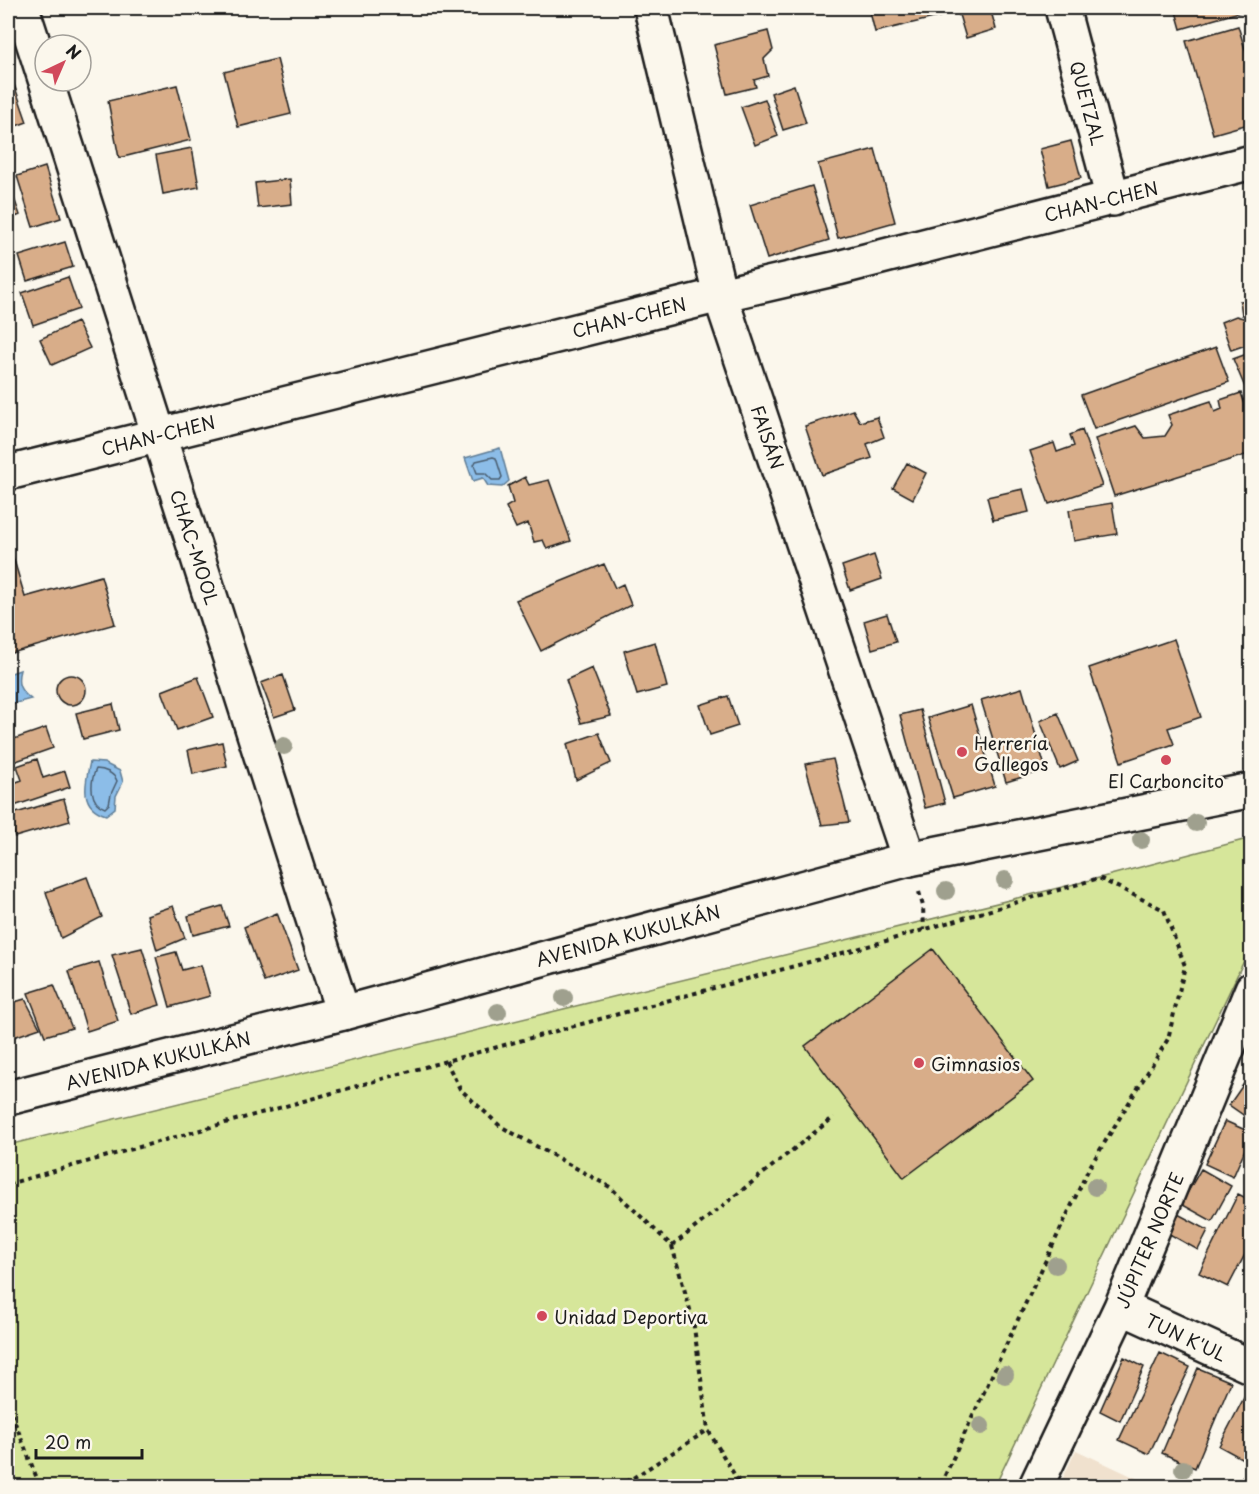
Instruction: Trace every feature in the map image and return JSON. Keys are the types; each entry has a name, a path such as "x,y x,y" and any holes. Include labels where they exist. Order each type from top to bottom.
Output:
{"street":[{"name":"CHAC-MOOL","path":"22,8 33,42"},
{"name":"FAISÁN","path":"651,8 720,295 909,859"},
{"name":"QUETZAL","path":"1062,8 1113,199"},
{"name":"CHAC-MOOL","path":"49,93 343,1013"},
{"name":"CHAN-CHEN","path":"8,474 159,434 1113,199 1251,162"},
{"name":"AVENIDA KUKULKÁN","path":"8,1098 343,1013 909,859 1251,790"},
{"name":"JÚPITER NORTE","path":"1036,1486 1121,1307 1242,1041 1251,989"},
{"name":"TUN K'UL","path":"1121,1307 1251,1367"}],"path":[{"path":"8,1184 879,943 1099,878 1164,910 1185,966 1168,1039 1089,1168 940,1486"},
{"path":"446,1061 460,1089 500,1126 610,1187 672,1246 693,1320 708,1430 741,1486"},
{"path":"672,1246 834,1117"},
{"path":"8,1405 40,1486"},
{"path":"617,1486 708,1430"}],"shaded area":[{"path":"1076,1450 1153,1486 1059,1486"}],"green space":[{"name":"Unidad Deportiva","path":"1251,838 1251,946 995,1486 8,1486 8,1145 1099,878"}],"water":[{"path":"500,448 509,481 502,487 488,486 483,478 473,481 465,458"},
{"path":"20,670 18,679 20,687 31,699 8,705 8,674"},
{"path":"90,762 104,763 120,771 123,782 116,796 115,808 106,815 97,811 88,801 86,786"}],"building":[{"path":"869,8 940,8 942,16 875,32"},
{"path":"957,8 990,8 996,29 966,38"},
{"path":"1175,8 1242,8 1243,11 1181,29"},
{"path":"1238,26 1252,72 1252,123 1213,134 1186,41"},
{"path":"768,31 773,50 764,59 768,76 754,80 756,87 727,94 714,45"},
{"path":"277,59 291,114 238,127 224,72"},
{"path":"8,67 27,122 8,129"},
{"path":"177,85 191,140 119,158 108,101"},
{"path":"794,85 806,123 783,130 771,93"},
{"path":"765,99 778,136 755,145 741,107"},
{"path":"1071,141 1081,178 1049,186 1040,149"},
{"path":"192,148 199,187 163,194 156,155"},
{"path":"875,149 895,222 838,238 818,164"},
{"path":"45,167 61,218 33,227 17,176"},
{"path":"290,179 292,204 258,208 255,183"},
{"path":"8,184 20,215 8,220"},
{"path":"812,186 829,240 767,259 750,205"},
{"path":"65,242 73,267 27,281 19,256"},
{"path":"68,277 79,309 33,325 22,293"},
{"path":"1252,300 1252,314 1242,315 1240,301"},
{"path":"1236,316 1250,320 1252,343 1231,350 1221,322"},
{"path":"77,322 90,348 52,365 40,339"},
{"path":"1216,347 1229,382 1094,429 1081,395"},
{"path":"1252,352 1252,404 1233,359"},
{"path":"1241,393 1252,425 1252,453 1114,496 1095,439 1136,426 1145,438 1165,436 1172,425 1168,415 1211,401 1215,412 1222,409 1220,400"},
{"path":"853,410 860,422 877,417 884,437 867,444 872,458 822,475 805,426"},
{"path":"1082,430 1102,486 1049,504 1030,451 1054,443 1057,452 1074,446 1070,435"},
{"path":"907,463 926,473 913,499 893,488"},
{"path":"525,477 529,485 549,480 571,541 547,549 543,540 534,542 528,523 516,528 506,507 513,503 508,486"},
{"path":"1023,489 1029,512 993,520 987,497"},
{"path":"1112,503 1117,534 1074,541 1069,510"},
{"path":"8,540 25,597 101,576 115,624 8,654"},
{"path":"874,555 882,579 850,590 842,566"},
{"path":"604,564 615,588 623,584 631,605 541,651 516,600"},
{"path":"887,614 896,642 872,649 864,621"},
{"path":"1174,639 1201,717 1168,728 1174,744 1121,762 1089,668"},
{"path":"655,642 667,687 637,695 624,651"},
{"path":"592,668 611,716 581,723 566,680"},
{"path":"71,675 82,679 86,690 82,701 71,705 60,701 56,690 60,679"},
{"path":"283,675 295,710 274,717 261,683"},
{"path":"198,677 213,717 177,730 162,691"},
{"path":"1022,688 1046,770 1006,782 981,700"},
{"path":"728,696 738,726 710,735 700,705"},
{"path":"113,704 119,730 83,739 76,713"},
{"name":"Herrería Gallegos","path":"971,705 995,786 953,798 928,718"},
{"path":"920,710 945,803 925,808 900,715"},
{"path":"1058,713 1078,761 1060,769 1040,721"},
{"path":"46,728 53,748 8,764 8,741"},
{"path":"599,733 611,763 576,780 567,744"},
{"path":"222,742 227,766 193,774 188,750"},
{"path":"37,759 43,778 65,771 70,787 14,806 8,785 22,780 17,766"},
{"path":"833,759 849,822 822,825 805,764"},
{"path":"64,799 70,821 15,837 9,815"},
{"path":"87,877 102,917 61,938 46,892"},
{"path":"173,906 185,938 157,950 147,915"},
{"path":"222,906 229,926 193,935 188,916"},
{"path":"277,913 298,970 264,982 244,927"},
{"path":"142,948 160,1005 131,1014 112,955"},
{"name":"Gimnasios","path":"933,949 1033,1081 904,1178 805,1046"},
{"path":"176,952 182,970 201,965 210,996 170,1007 156,957"},
{"path":"99,962 118,1021 87,1031 69,971"},
{"path":"54,985 72,1028 45,1036 28,993"},
{"path":"25,999 40,1028 8,1039 8,1004"},
{"path":"1252,1072 1252,1121 1229,1105"},
{"path":"1225,1121 1252,1133 1233,1177 1205,1164"},
{"path":"1201,1169 1231,1186 1212,1221 1181,1204"},
{"path":"1238,1194 1252,1201 1252,1241 1228,1287 1199,1273"},
{"path":"1174,1212 1208,1230 1198,1250 1164,1231"},
{"path":"1160,1353 1190,1367 1149,1454 1119,1440"},
{"path":"1124,1357 1144,1367 1120,1421 1100,1411"},
{"path":"1198,1368 1231,1382 1195,1468 1162,1453"},
{"path":"1248,1390 1252,1392 1252,1464 1219,1446"},
{"path":"1244,1474 1252,1477 1252,1486 1238,1486"}],"place":[{"name":"Herrería Gallegos","path":"962,752"},
{"name":"El Carboncito","path":"1166,760"},
{"name":"Gimnasios","path":"919,1063"},
{"name":"Unidad Deportiva","path":"542,1316"}]}
